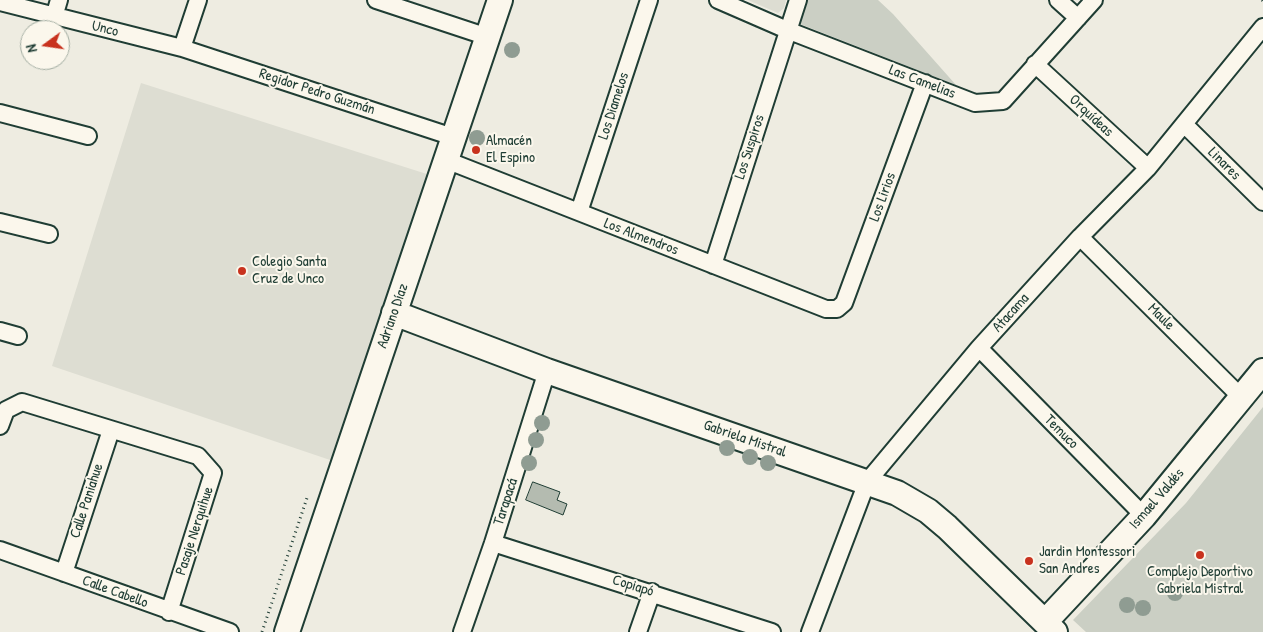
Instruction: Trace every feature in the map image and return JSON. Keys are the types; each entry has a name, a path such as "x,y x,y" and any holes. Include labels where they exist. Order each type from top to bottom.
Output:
{"street":[{"path":"54,17 59,0"},
{"path":"182,48 198,0"},
{"path":"376,0 488,37"},
{"name":"Adriano Díaz","path":"287,632 500,0"},
{"name":"Los Diamelos","path":"579,212 649,0"},
{"name":"Las Camelias","path":"718,0 787,30 975,103 1003,101 1094,0"},
{"name":"Los Suspiros","path":"713,265 798,0"},
{"path":"1058,0 1078,18"},
{"name":"Unco","path":"0,2 182,48"},
{"name":"Atacama","path":"810,632 866,482 979,348 1080,237 1148,168 1263,27"},
{"name":"Regidor Pedro Guzmán","path":"182,48 453,137"},
{"name":"Orquídeas","path":"1035,64 1148,168"},
{"name":"Los Lirios","path":"837,309 844,303 926,83"},
{"path":"0,113 88,136"},
{"name":"Linares","path":"1185,125 1263,202"},
{"name":"Los Almendros","path":"446,160 826,309 837,309"},
{"path":"0,222 49,234"},
{"name":"Maule","path":"1080,237 1242,398"},
{"name":"Gabriela Mistral","path":"394,313 547,370 897,494 928,510 1045,628"},
{"path":"0,331 18,336"},
{"name":"Temuco","path":"979,348 1144,516"},
{"name":"Tarapacá","path":"462,632 493,543 547,370"},
{"name":"Ismael Valdés","path":"1045,628 1144,516 1263,371"},
{"path":"0,426 6,410 22,402 111,430"},
{"name":"Calle Paniahue","path":"64,573 111,430"},
{"name":"Pasaje Nerquihue","path":"111,430 198,456 213,473 169,612"},
{"name":"Copiapó","path":"493,543 652,592 772,632"},
{"name":"Calle Cabello","path":"0,550 169,612 230,632"},
{"path":"638,632 652,592"}],"shaded area":[{"path":"748,0 786,0 784,8 778,13"},
{"path":"808,0 878,0 893,14 956,85 800,24"},
{"name":"Colegio Santa Cruz de Unco","path":"141,83 433,176 339,463 52,366"},
{"name":"Complejo Deportivo Gabriela Mistral","path":"1263,407 1263,632 1086,632 1073,620 1186,503"}],"building":[{"path":"533,482 560,492 557,500 567,504 563,515 526,500"}],"place":[{"name":"Almacén El Espino","path":"476,150"},
{"name":"Colegio Santa Cruz de Unco","path":"242,271"},
{"name":"Complejo Deportivo Gabriela Mistral","path":"1200,555"},
{"name":"Jardin Montessori San Andres","path":"1029,561"}]}
